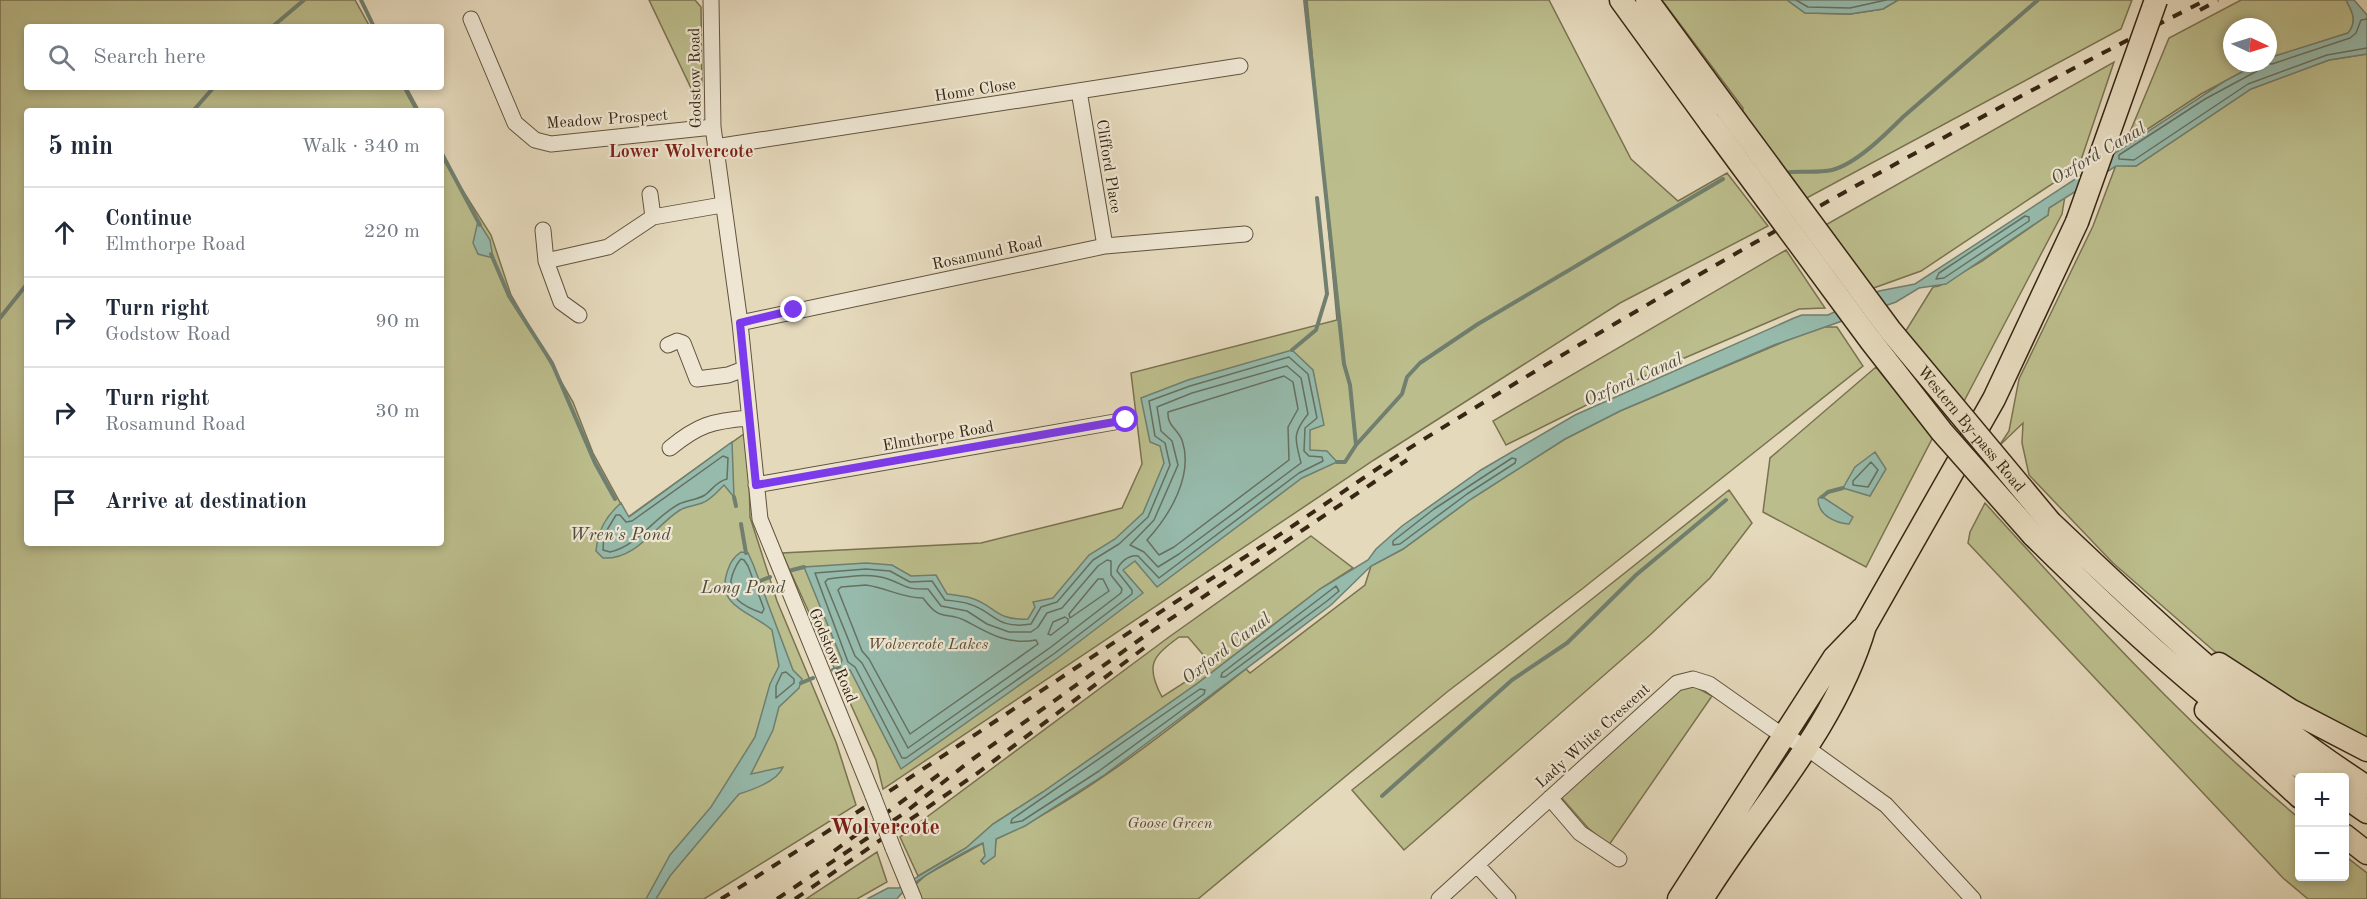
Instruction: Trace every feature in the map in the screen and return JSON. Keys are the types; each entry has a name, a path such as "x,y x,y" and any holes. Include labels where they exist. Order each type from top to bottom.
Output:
{"highway":[{"name":"Western By-pass Road","path":"1621,0 1719,116 1890,330 2042,529 2272,747 2310,773"},
{"name":"Western By-pass Road","path":"1647,0 1719,116"},
{"path":"1702,899 1807,748 1854,665 1865,626 1994,399 2077,222 2156,0"},
{"path":"1679,899 1834,658 1865,626"},
{"name":"Western By-pass Road","path":"2149,632 2367,788"},
{"path":"2149,632 2367,750"},
{"path":"2149,632 2195,700 2295,792"},
{"path":"2349,799 2367,812"},
{"path":"2349,839 2367,853"}],"street":[{"name":"Godstow Road","path":"711,0 713,127 740,323 760,519 914,899"},
{"name":"Meadow Prospect","path":"471,19 515,123 535,140 551,144 713,127"},
{"name":"Home Close","path":"715,147 1240,66"},
{"name":"Clifford Place","path":"1079,91 1105,246"},
{"path":"650,194 653,217"},
{"path":"546,261 608,247 653,217 722,205"},
{"path":"543,230 546,261 561,303 579,315"},
{"name":"Rosamund Road","path":"740,323 1105,246 1245,234"},
{"path":"668,345 677,341 682,343 694,377 697,379 728,375 744,369"},
{"path":"670,448 694,429 709,423 748,418"},
{"name":"Elmthorpe Road","path":"756,485 1126,420"},
{"name":"Lady White Crescent","path":"1439,899 1677,683 1693,679 1709,684 1785,737 1807,748 1886,805 1973,899"},
{"path":"1550,798 1580,833 1619,859"},
{"path":"1477,865 1508,899"}],"green space":[{"path":"0,0 355,0 368,24 24,24 24,90 405,90 414,108 24,108 24,546 444,546 444,161 491,235 511,295 573,402 593,453 628,517 748,431 750,517 777,601 836,742 856,805 704,899 0,899"},
{"path":"649,0 695,0 701,7 702,85 691,88"},
{"path":"1307,0 1549,0 1631,159 1678,201 1727,173 1768,226 1620,303 1374,460 883,789 876,760 782,553 981,543 1122,508 1142,464 1131,373 1337,320"},
{"path":"1662,0 1787,0 1805,13 1850,14 1883,9 1898,0 2132,0 2121,29 1803,200 1742,117 1743,108"},
{"path":"2241,0 2346,0 2353,20 2348,33 2277,56 2277,18 2223,18 2223,72 2242,72 2201,94 2125,144 2169,38"},
{"path":"2367,54 2367,740 2311,711 2214,651 2113,563 2029,475 2022,443 2023,423 1999,446 2009,431 2019,379 2093,226 2116,165 2136,166 2251,89 2329,60"},
{"path":"2114,62 2079,166 1921,271 1868,290 1822,227"},
{"path":"2065,196 2062,214 1961,407 1902,337 1933,287 1939,286 1982,261 2048,215 2049,208"},
{"path":"1786,250 1825,308 1799,309 1661,368 1506,445 1493,421"},
{"name":"Goose Green","path":"1819,327 1837,327 1863,366 1582,589 1447,692 1198,899 917,899 915,885 926,875 983,843 985,856 981,861 984,864 995,850 996,839 1061,804 1126,761 1246,669 1250,673 1365,585 1371,566 1403,549 1471,499 1565,439 1620,411"},
{"path":"1876,367 1933,437 1866,567 1763,512 1770,458"},
{"path":"1729,490 1752,523 1710,578 1650,635 1404,850 1352,790"},
{"path":"1985,503 2098,626 2176,706 2216,745 2295,815 2295,881 2349,881 2349,859 2367,873 2367,899 2308,899 2283,878 1968,543 1970,532"},
{"path":"1311,536 1353,568 1320,589 1198,683 1043,792 993,824 966,848 918,876 900,837 1169,637","holes":["1179,637 1188,637 1206,658 1210,656 1211,659 1190,679 1162,697 1154,677 1154,662 1157,656"]},
{"path":"1692,685 1712,696 1609,845 1588,828 1560,796 1680,686"},
{"path":"877,852 887,882 857,899 806,899"}],"water":[{"path":"1787,0 1898,0 1883,9 1850,14 1805,13"},
{"path":"2346,0 2354,0 2367,15 2367,54 2329,60 2251,89 2136,166 2116,166 2049,208 2048,215 1946,284 1919,288 1896,302 1774,345 1620,411 1565,439 1471,499 1403,549 1371,566 1331,605 1103,776 1025,826 996,839 995,856 984,864 981,861 985,856 983,843 923,877 897,899 867,899 888,888 899,888 966,848 993,824 1043,792 1198,683 1320,589 1368,560 1376,549 1402,526 1481,470 1575,415 1794,318 1802,315 1828,315 1879,291 1915,284 2225,81 2242,72 2277,72 2277,55 2348,33 2353,24 2352,12"},
{"path":"478,221 490,240 493,258 478,254 473,243"},
{"name":"Wolvercote Lakes","path":"1292,350 1313,370 1324,425 1310,430 1310,450 1327,451 1337,462 1302,478 1157,587 1135,561 1123,570 1143,593 1059,657 901,769 850,670 839,668 842,660 804,567 866,563 892,565 911,576 936,575 947,594 979,601 1009,618 1028,619 1035,607 1033,602 1053,598 1089,555 1115,539 1143,513 1164,463 1160,446 1150,442 1141,398 1188,380"},
{"name":"Wren's Pond","path":"732,442 734,497 724,485 705,502 680,510 625,554 603,558 596,551 603,525 621,503 629,517"},
{"path":"1875,452 1886,469 1870,496 1843,488 1855,467"},
{"path":"1821,496 1853,517 1849,524 1833,520 1824,514 1818,499"},
{"name":"Long Pond","path":"741,552 748,553 793,670 802,679 799,688 779,707 773,730 751,774 783,767 770,781 739,794 670,876 656,899 646,899 670,855 711,807 755,737 770,684 779,666 772,630 739,608 727,595 725,587 727,572 733,559"}],"waterway":[{"path":"276,24 304,0"},
{"path":"361,0 373,24"},
{"path":"1305,0 1344,364 1350,385 1356,445 1345,462 1337,462"},
{"path":"1790,172 1832,170 1851,162 2038,0"},
{"path":"196,108 211,90"},
{"path":"407,90 416,108"},
{"path":"444,158 480,225"},
{"path":"1356,445 1402,394 1407,377 1420,363 1478,324 1723,179"},
{"path":"1292,350 1316,330 1327,294 1317,198"},
{"path":"491,254 509,296 552,363 595,463 615,499"},
{"path":"0,318 24,288"},
{"path":"1822,497 1828,492 1843,488"},
{"path":"734,497 736,506"},
{"path":"1382,796 1512,680 1567,643 1636,575 1726,500"},
{"path":"741,524 746,553"},
{"path":"792,570 804,567"},
{"path":"760,581 770,577"},
{"path":"833,670 839,668"},
{"path":"801,683 813,678"}],"railway":[{"path":"721,899 925,768 1383,465 1499,393 1798,218 2000,107 2206,0"},
{"path":"2200,10 2218,0"},
{"path":"777,899 903,814 970,761 1142,638 1407,460"},
{"path":"795,899 979,772 1152,642"},
{"path":"834,851 941,773"}],"district":[{"name":"Lower Wolvercote","path":"681,151"},
{"name":"Wolvercote","path":"885,826"}],"route":[{"path":"794,310 740,323 756,485 1126,420"}],"water label":[{"name":"Oxford Canal","path":"2098,153"},
{"name":"Oxford Canal","path":"1633,379"},
{"name":"Oxford Canal","path":"1226,648"}]}
